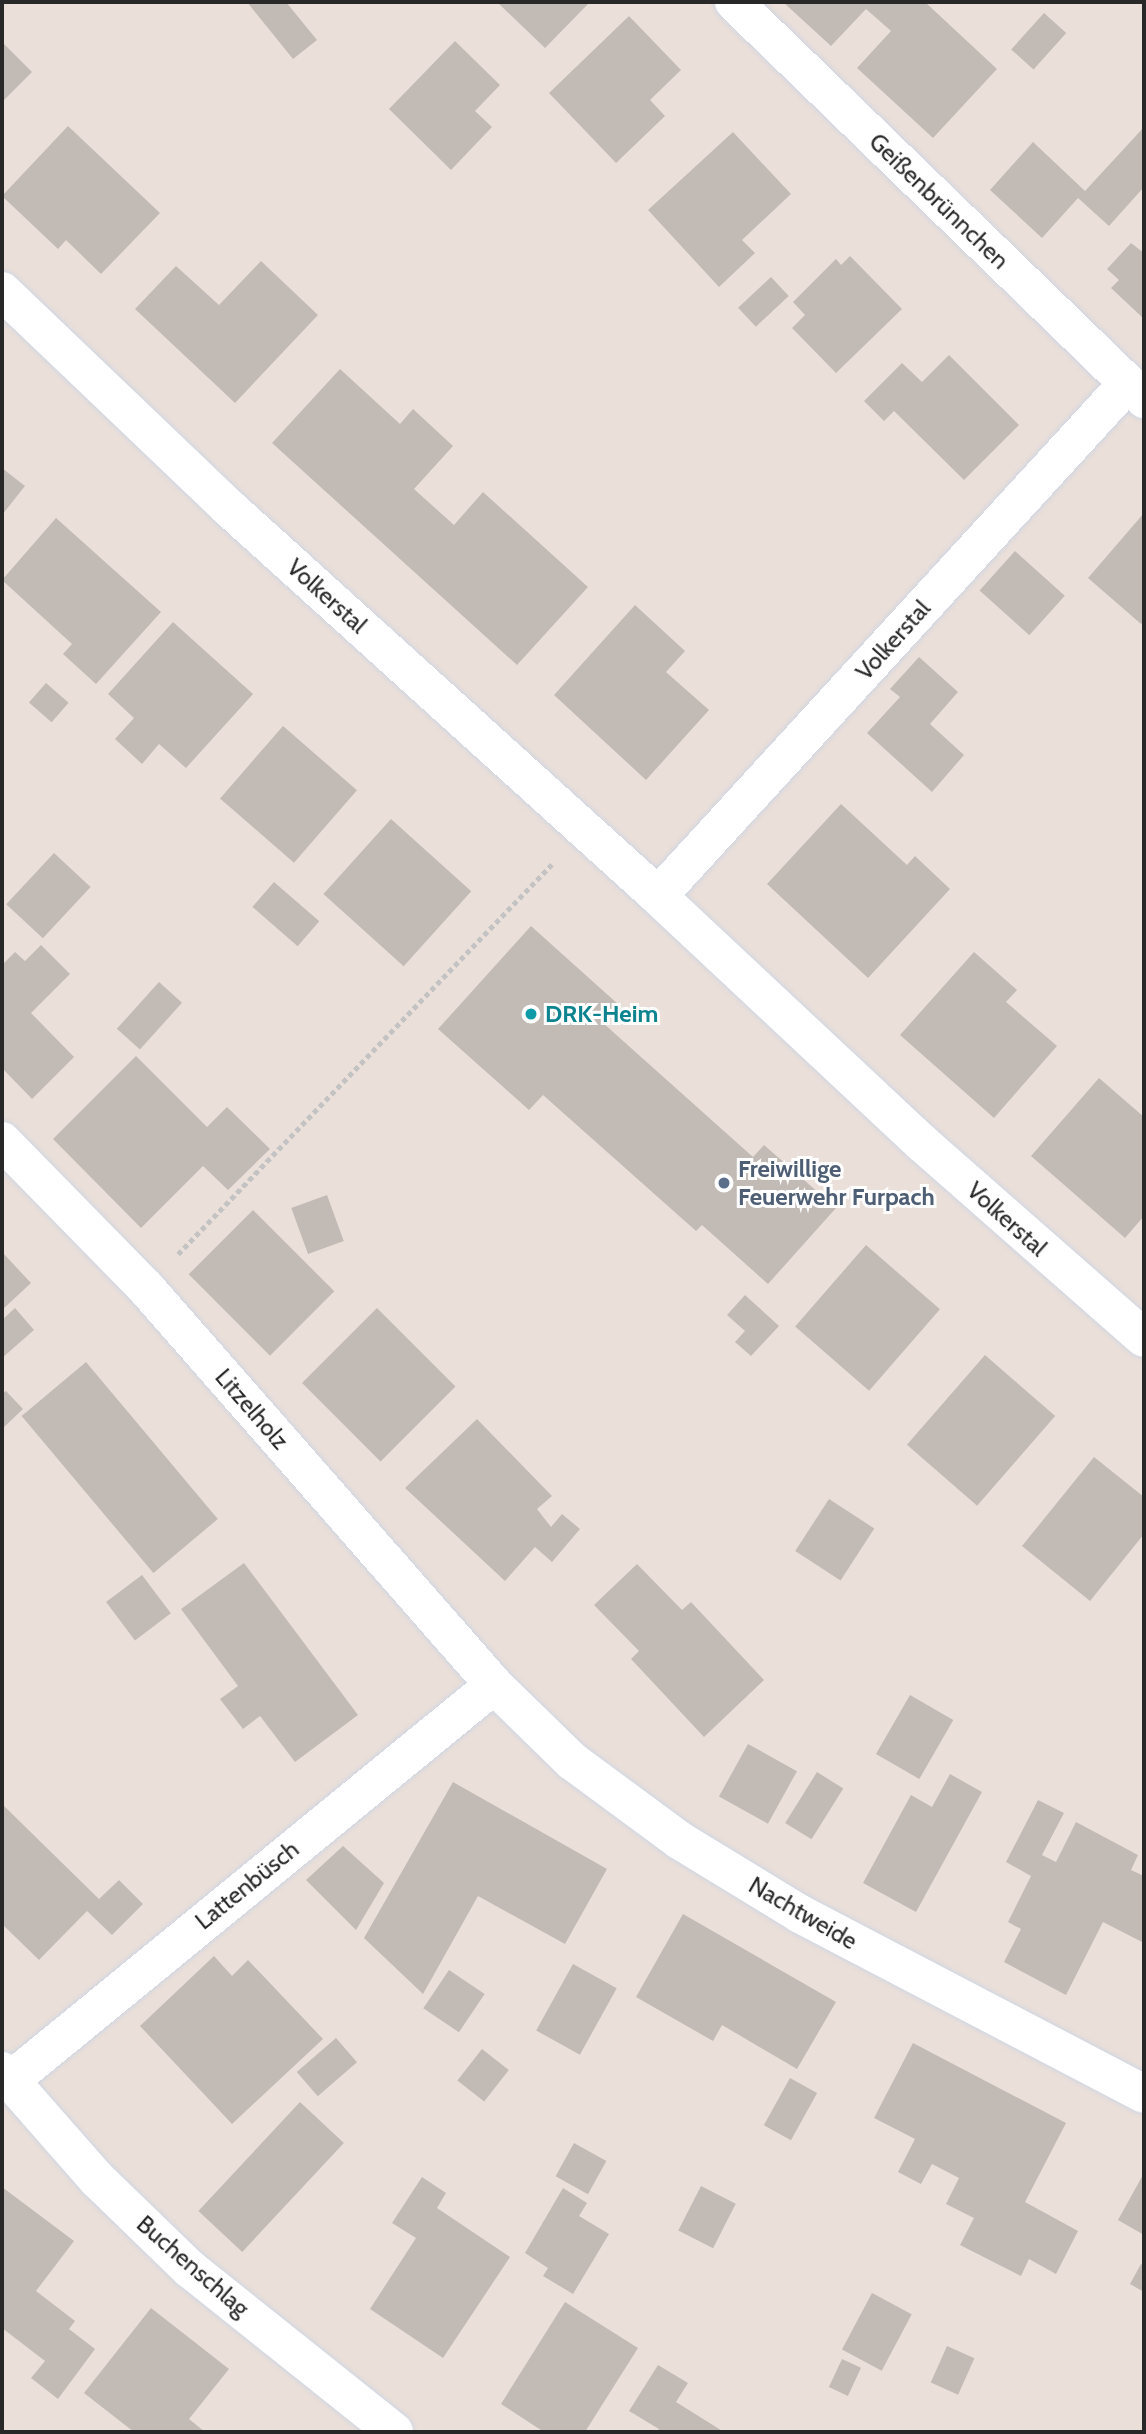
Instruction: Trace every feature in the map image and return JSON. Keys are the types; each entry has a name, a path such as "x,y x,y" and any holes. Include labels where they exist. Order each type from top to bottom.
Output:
{"street":[{"name":"Geißenbrünnchen","path":"734,2 1136,391"},
{"name":"Volkerstal","path":"2,291 228,507 658,896 922,1143 1144,1338"},
{"name":"Volkerstal","path":"658,896 1136,391"},
{"name":"Litzelholz","path":"2,1141 146,1288 494,1685"},
{"name":"Lattenbüsch","path":"6,2075 494,1685"},
{"name":"Nachtweide","path":"494,1685 572,1761 679,1840 800,1914 1144,2094"},
{"name":"Buchenschlag","path":"6,2075 97,2179 190,2269 394,2432"}],"path":[{"path":"146,1288 584,829"}],"building":[{"path":"247,2 286,2 317,40 293,59"},
{"path":"497,2 590,2 545,48"},
{"path":"783,2 925,2 997,69 933,138 857,68 891,31 866,9 831,46"},
{"path":"1044,13 1066,33 1034,69 1011,49"},
{"path":"629,16 681,70 650,100 665,116 616,163 549,93"},
{"path":"455,41 500,85 475,111 492,127 451,170 389,109"},
{"path":"2,42 32,72 2,102"},
{"path":"68,126 160,213 101,274 66,240 58,249 2,196"},
{"path":"1144,127 1144,187 1109,226 1078,198 1042,238 990,190 1033,142 1085,191"},
{"path":"733,132 791,194 742,240 755,253 719,287 648,210"},
{"path":"1131,243 1144,253 1144,319 1111,288 1119,280 1107,269"},
{"path":"850,256 902,309 836,373 792,328 805,315 793,302 836,259 841,265"},
{"path":"261,261 318,315 235,403 135,309 176,266 219,305"},
{"path":"771,277 789,296 756,327 738,308"},
{"path":"949,355 1019,425 964,480 894,411 884,421 864,401 902,363 922,382"},
{"path":"340,369 400,424 413,409 453,446 414,489 454,525 483,492 588,587 517,665 272,443"},
{"path":"2,468 25,486 2,515"},
{"path":"1144,513 1144,621 1141,624 1088,578"},
{"path":"56,518 161,612 96,684 63,654 72,644 2,580"},
{"path":"1015,551 1065,596 1029,635 980,590"},
{"path":"635,605 685,651 666,672 709,710 646,780 554,695"},
{"path":"173,622 253,694 186,768 159,744 142,764 115,739 134,718 108,694"},
{"path":"919,657 958,692 930,724 964,755 932,792 867,733 900,697 890,689"},
{"path":"46,683 69,703 52,722 29,703"},
{"path":"283,726 357,790 294,863 220,798"},
{"path":"841,804 907,865 915,856 950,889 868,978 767,884"},
{"path":"391,819 471,891 404,966 323,894"},
{"path":"54,853 91,887 43,938 6,904"},
{"path":"274,882 319,921 298,946 252,907"},
{"path":"531,926 619,1005 603,1023 753,1157 764,1145 836,1208 768,1284 702,1225 696,1231 543,1095 529,1110 438,1029"},
{"path":"41,945 70,974 31,1013 74,1057 32,1099 2,1068 2,965 15,952 25,961"},
{"path":"974,952 1017,990 1006,1002 1057,1046 994,1118 900,1035"},
{"path":"159,982 182,1003 140,1050 117,1029"},
{"path":"136,1056 207,1127 227,1107 270,1149 228,1190 203,1166 141,1228 53,1139"},
{"path":"1099,1078 1144,1117 1144,1216 1125,1238 1031,1156"},
{"path":"327,1195 344,1241 308,1254 291,1208"},
{"path":"253,1210 334,1291 270,1356 189,1274"},
{"path":"866,1245 940,1309 869,1391 795,1327"},
{"path":"2,1252 31,1283 2,1310"},
{"path":"745,1295 779,1326 751,1356 735,1342 745,1331 727,1315"},
{"path":"15,1308 34,1330 2,1358 2,1320"},
{"path":"377,1308 455,1386 381,1461 302,1383"},
{"path":"985,1355 1055,1416 977,1506 907,1445"},
{"path":"86,1362 218,1519 153,1573 22,1416"},
{"path":"6,1391 23,1409 2,1429 2,1394"},
{"path":"477,1419 552,1496 537,1509 551,1527 562,1514 580,1529 552,1562 535,1547 505,1581 405,1488"},
{"path":"1094,1457 1144,1497 1144,1534 1090,1601 1022,1546"},
{"path":"829,1499 874,1528 841,1580 795,1551"},
{"path":"244,1563 358,1715 295,1762 260,1716 243,1729 220,1699 238,1686 181,1609"},
{"path":"637,1564 682,1610 691,1602 764,1680 704,1737 631,1659 639,1651 594,1605"},
{"path":"142,1575 171,1613 135,1640 106,1602"},
{"path":"910,1695 953,1720 919,1779 876,1754"},
{"path":"748,1744 797,1771 768,1824 719,1796"},
{"path":"817,1772 843,1788 811,1839 785,1823"},
{"path":"950,1774 982,1792 916,1912 863,1883 911,1795 932,1807"},
{"path":"453,1782 607,1869 565,1944 478,1896 423,1994 364,1938"},
{"path":"1038,1800 1064,1813 1042,1855 1056,1862 1076,1822 1138,1855 1131,1870 1144,1876 1144,1943 1103,1922 1066,1995 1004,1962 1021,1929 1008,1922 1031,1876 1006,1862"},
{"path":"2,1804 99,1899 119,1880 143,1904 112,1935 87,1911 39,1960 2,1924"},
{"path":"343,1846 384,1883 356,1930 306,1880"},
{"path":"683,1914 836,2002 797,2069 722,2025 713,2041 636,1997"},
{"path":"214,1956 232,1976 248,1960 323,2039 232,2124 140,2026"},
{"path":"573,1964 617,1988 580,2055 536,2030"},
{"path":"449,1970 485,1994 459,2032 423,2008"},
{"path":"336,2038 357,2062 318,2096 297,2072"},
{"path":"913,2043 1066,2123 1025,2202 1078,2231 1056,2274 1029,2259 1021,2276 960,2245 974,2218 946,2204 959,2178 932,2164 921,2184 898,2172 915,2139 874,2118"},
{"path":"482,2049 509,2070 484,2101 457,2081"},
{"path":"790,2078 817,2093 791,2140 764,2125"},
{"path":"300,2102 344,2143 242,2252 198,2211"},
{"path":"574,2143 606,2161 588,2194 556,2176"},
{"path":"1144,2173 1144,2235 1118,2220"},
{"path":"422,2177 446,2193 437,2208 510,2257 443,2358 370,2309 416,2238 392,2223"},
{"path":"701,2186 736,2204 713,2248 678,2231"},
{"path":"2,2187 74,2241 36,2291 75,2321 69,2329 95,2349 58,2399 31,2378 45,2361 2,2328"},
{"path":"563,2188 587,2203 579,2216 609,2234 573,2294 543,2276 548,2268 525,2253"},
{"path":"1141,2264 1144,2266 1144,2292 1130,2284"},
{"path":"872,2293 912,2314 882,2371 842,2350"},
{"path":"565,2302 638,2348 585,2432 544,2432 501,2404"},
{"path":"151,2308 229,2369 189,2419 205,2432 134,2432 84,2393"},
{"path":"947,2346 974,2358 958,2395 931,2383"},
{"path":"842,2359 861,2368 848,2396 829,2387"},
{"path":"658,2365 688,2383 676,2402 724,2432 657,2432 659,2429 629,2411"}],"place":[{"name":"DRK-Heim","path":"531,1014"},
{"name":"Freiwillige Feuerwehr Furpach","path":"724,1183"}]}
